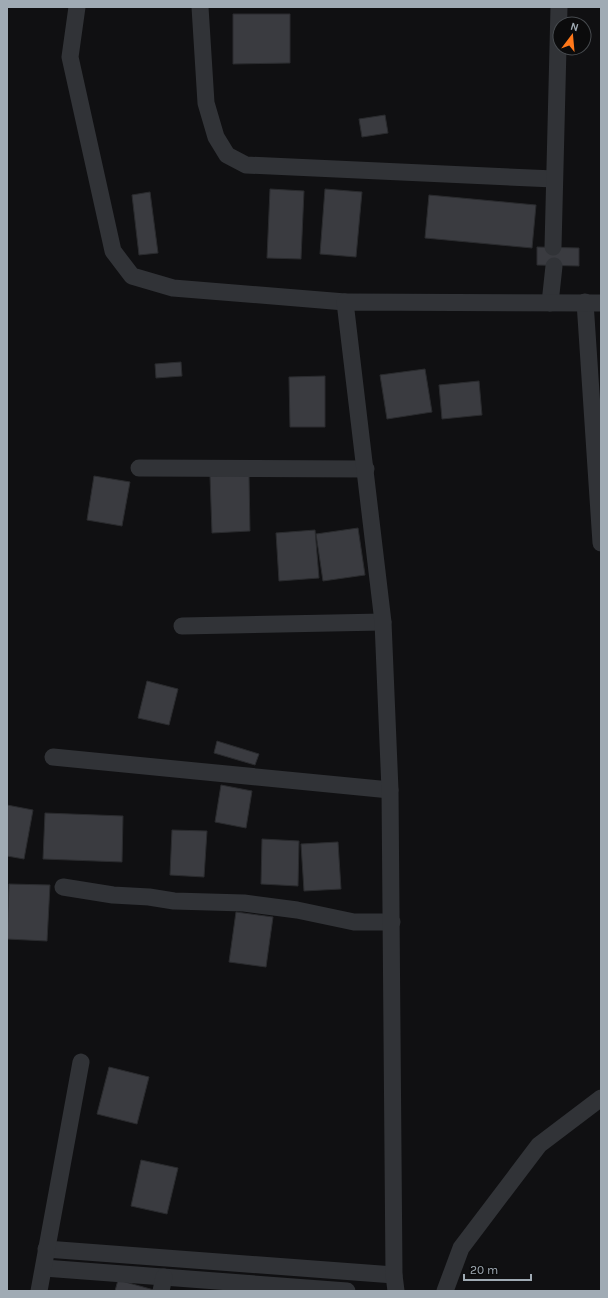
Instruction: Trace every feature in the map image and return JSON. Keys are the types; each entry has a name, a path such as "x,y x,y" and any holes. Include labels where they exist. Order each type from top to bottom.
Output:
{"street":[{"path":"77,7 70,57 113,251 132,276 173,288 346,302 593,302 601,543"},
{"path":"200,7 206,103 216,137 227,155 246,165 554,179"},
{"path":"553,247 559,7"},
{"path":"550,303 554,266"},
{"path":"46,1249 395,1283 390,790 383,622 346,302"},
{"path":"139,468 366,469"},
{"path":"182,626 383,622"},
{"path":"53,757 390,790"},
{"path":"63,888 174,901 244,902 297,910 354,922 392,922"},
{"path":"39,1291 81,1062"},
{"path":"445,1291 461,1248 539,1145 601,1098"},
{"path":"44,1268 162,1284 347,1291"}],"building":[{"path":"233,14 290,14 290,63 233,64"},
{"path":"385,115 388,133 362,137 359,119"},
{"path":"270,189 304,191 301,259 267,258"},
{"path":"325,189 362,192 356,257 320,254"},
{"path":"150,192 158,253 139,255 132,195"},
{"path":"429,195 536,205 532,248 425,238"},
{"path":"537,247 579,248 579,266 537,265"},
{"path":"181,362 182,376 156,378 155,364"},
{"path":"425,369 432,412 387,419 380,375"},
{"path":"325,376 325,427 290,427 289,377"},
{"path":"479,381 482,415 442,419 439,385"},
{"path":"249,475 250,531 212,533 210,476"},
{"path":"94,476 130,482 122,526 87,520"},
{"path":"358,528 365,575 323,581 316,534"},
{"path":"315,530 319,578 279,581 276,533"},
{"path":"147,681 178,689 169,725 138,718"},
{"path":"217,741 259,754 255,765 214,753"},
{"path":"221,785 252,791 246,828 215,822"},
{"path":"7,805 33,810 24,859 7,856"},
{"path":"45,813 123,816 122,862 43,859"},
{"path":"172,830 207,831 204,877 170,875"},
{"path":"262,839 299,841 298,886 261,884"},
{"path":"338,842 341,889 304,891 301,844"},
{"path":"9,884 50,885 47,941 7,939"},
{"path":"236,912 273,917 266,967 229,962"},
{"path":"109,1067 149,1077 137,1124 97,1114"},
{"path":"141,1160 178,1168 167,1214 131,1206"},
{"path":"118,1280 154,1290 154,1291 115,1291"}]}
